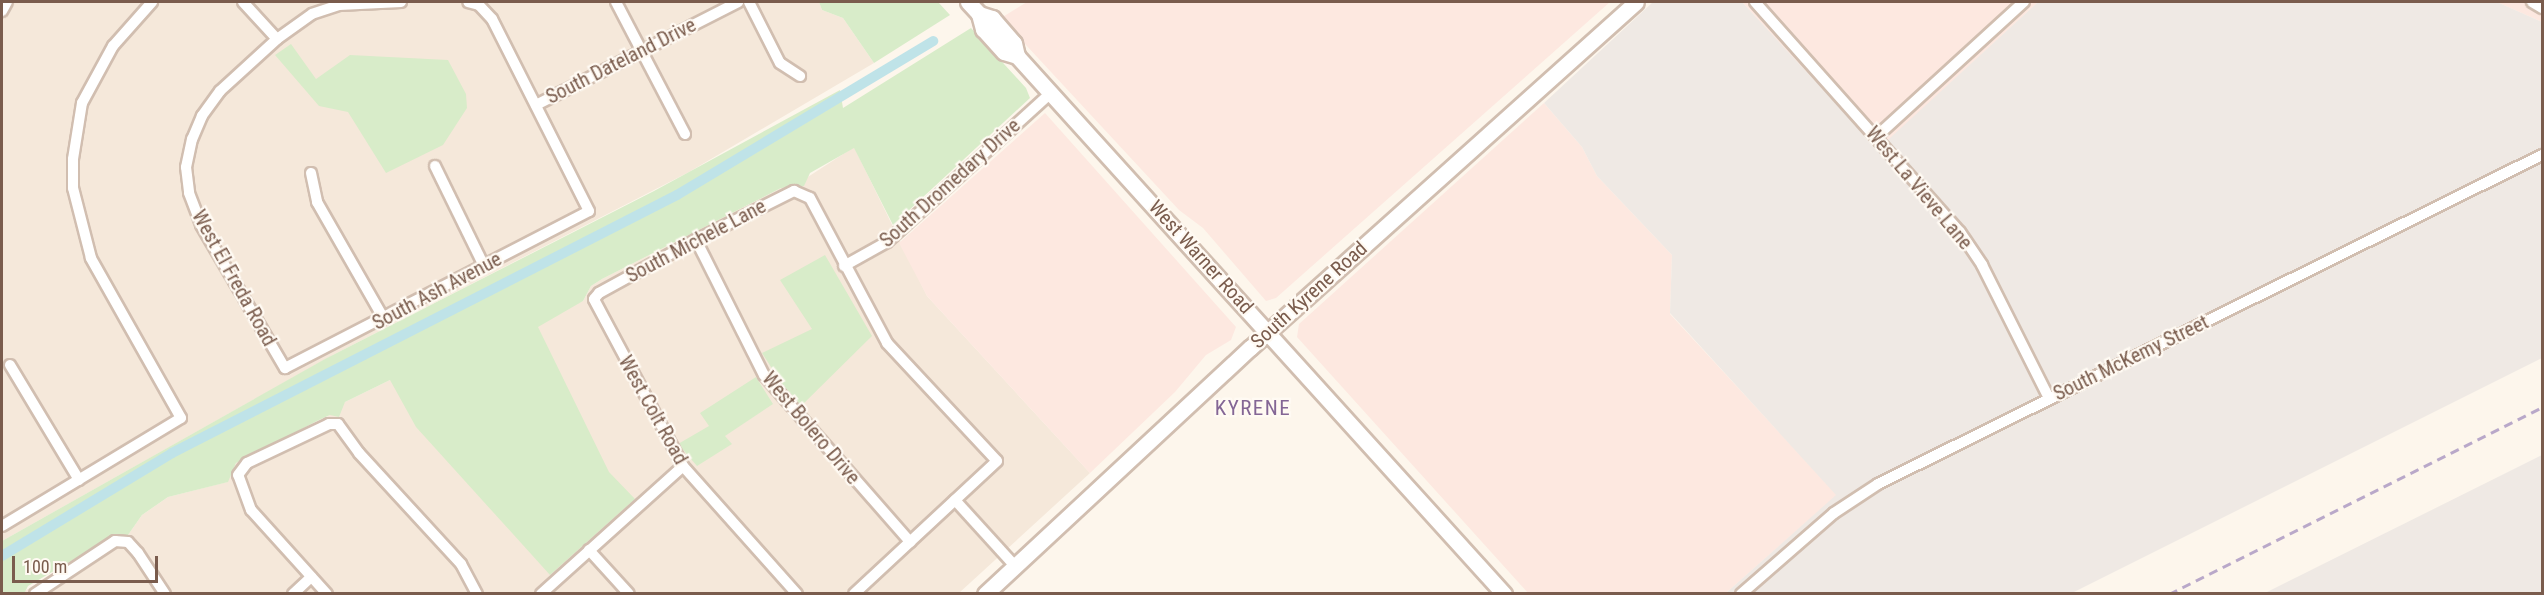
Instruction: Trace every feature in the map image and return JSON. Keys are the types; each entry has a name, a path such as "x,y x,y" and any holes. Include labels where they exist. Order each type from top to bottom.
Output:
{"main road":[{"name":"West Warner Road","path":"968,2 979,14 983,29 1004,52 1017,56 1052,93 1504,594"},
{"name":"South Kyrene Road","path":"985,594 1268,331 1636,2"}],"street":[{"path":"2,10 7,2"},
{"path":"243,2 277,39 312,14 339,4 401,2"},
{"path":"468,2 479,5 492,19 536,105"},
{"path":"616,2 685,134"},
{"name":"South Dateland Drive","path":"536,105 738,2"},
{"path":"748,2 780,63 800,76"},
{"name":"West La Vieve Lane","path":"1755,2 1877,136 1971,246 2049,398"},
{"path":"1877,136 2024,2"},
{"path":"2532,2 2542,8"},
{"path":"2,526 181,418 98,272 83,236 73,188 73,159 82,103 107,54 146,3"},
{"name":"West El Freda Road","path":"277,39 220,91 202,116 192,139 186,167 189,193 201,225 285,368"},
{"name":"South Dromedary Drive","path":"844,266 887,242 1052,93"},
{"name":"South Ash Avenue","path":"285,368 384,319 589,211 536,105"},
{"name":"South McKemy Street","path":"1741,594 1834,513 1870,489 2049,398 2542,155"},
{"path":"435,166 484,266"},
{"path":"311,173 317,202 384,319"},
{"name":"South Michele Lane","path":"594,299 599,292 794,191 802,192 810,198 844,266"},
{"name":"West Bolero Drive","path":"696,240 764,375 910,542"},
{"path":"844,266 887,343 997,461 854,594"},
{"name":"West Colt Road","path":"594,299 682,466 797,594"},
{"path":"10,365 80,480"},
{"path":"327,594 251,510 238,475 247,463 329,424 338,424 359,453 461,564 477,594"},
{"path":"541,594 682,466"},
{"path":"955,500 1015,566"},
{"path":"35,594 115,541 128,542 165,594"},
{"path":"589,550 629,594"},
{"path":"293,594 311,577"}],"shaded area":[{"path":"2,2 819,2 822,10 843,18 874,63 689,172 333,355 2,541"},
{"path":"1027,2 1610,2 1276,298 1266,301 1203,228 1179,210 1001,18"},
{"path":"1653,2 1742,2 1878,149 2038,2 2497,2 2542,22 2542,358 2072,593 1726,593 1836,495 1670,313 1672,255 1597,176 1582,147 1544,103"},
{"path":"1742,2 2038,2 1878,150"},
{"path":"2497,2 2542,2 2542,22"},
{"path":"1544,103 1582,147 1597,176 1672,255 1670,314 1837,495 1726,593 1528,593 1297,337 1299,324"},
{"path":"1045,113 1236,327 1231,340 1206,355 1175,392 1090,473 927,296 899,243"},
{"path":"854,147 927,296 1090,473 959,593 10,594 25,591 109,539 128,535 142,515 168,497 227,482 236,463 330,415 345,402 390,380 583,301 591,286 602,279 781,188 797,184"},
{"path":"2542,455 2542,593 2265,593"}],"green space":[{"path":"819,2 938,2 950,15 874,63 843,18 822,10"},
{"path":"971,28 1026,88 1030,98 893,225 854,148 810,173 804,186 781,188 602,279 591,286 583,301 538,327 609,472 635,499 550,575 416,427 390,380 345,402 339,417 330,415 236,463 228,482 168,497 142,515 128,535 109,539 28,586 25,592 2,593 2,541 325,359 654,191 840,90 843,108"},
{"path":"291,44 316,79 350,55 448,60 466,94 467,108 443,145 386,173 348,112 319,106 275,55"},
{"path":"825,255 872,336 798,409 762,353 812,329 780,280"},
{"path":"756,377 773,404 725,436 732,444 697,466 678,444 709,426 700,413"}],"waterway":[{"path":"2,556 172,453 677,195 933,41"}],"railway":[{"path":"2169,594 2542,407"}],"district":[{"name":"KYRENE","path":"1253,408"}]}
